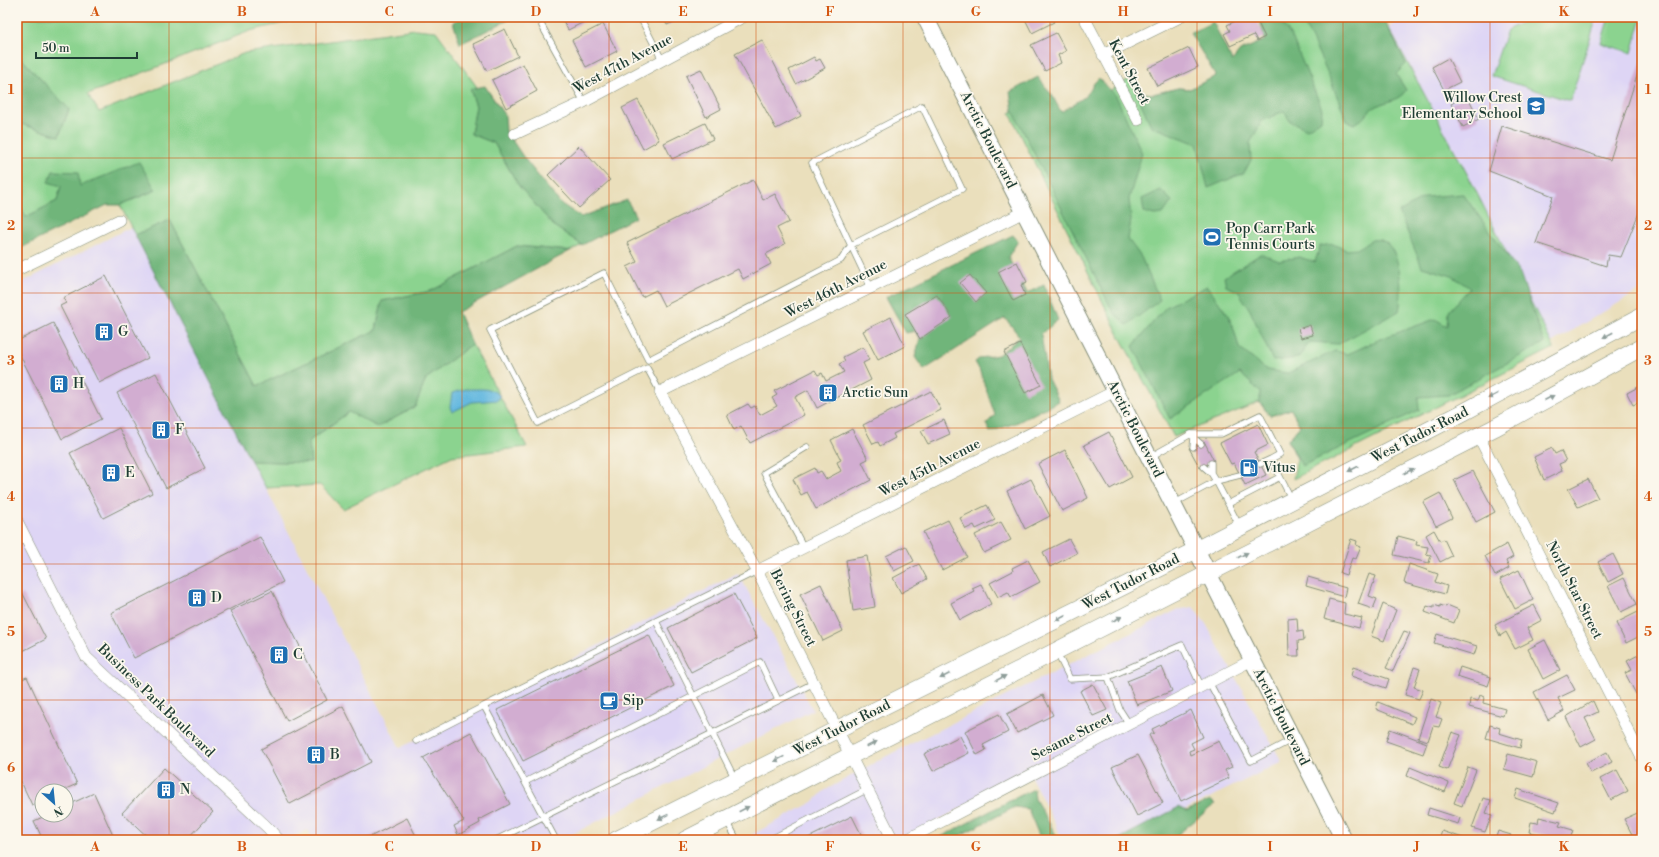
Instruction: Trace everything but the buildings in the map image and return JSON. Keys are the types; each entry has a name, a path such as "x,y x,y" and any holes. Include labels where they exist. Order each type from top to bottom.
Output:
{"main road":[{"name":"Arctic Boulevard","path":"926,17 1344,840"},
{"name":"West Tudor Road","path":"616,840 1196,550 1471,408 1642,316"},
{"name":"West Tudor Road","path":"685,840 1478,435 1642,347"}],"street":[{"name":"West 47th Avenue","path":"515,134 584,102 743,17"},
{"name":"Kent Street","path":"1084,17 1138,120"},
{"path":"1103,55 1180,17"},
{"name":"West 46th Avenue","path":"660,392 1024,212"},
{"path":"17,270 119,220"},
{"name":"West 45th Avenue","path":"757,571 1116,391"},
{"name":"Bering Street","path":"660,392 757,571 893,840"},
{"name":"North Star Street","path":"1478,435 1642,758"},
{"name":"Business Park Boulevard","path":"17,521 86,657 276,835 279,840"},
{"name":"Sesame Street","path":"906,840 1252,660"}],"lane":[{"path":"640,17 662,60"},
{"path":"542,26 584,102"},
{"path":"648,360 841,260 851,245 962,189 922,106 812,163 851,245 871,288"},
{"path":"647,368 538,423 490,330 604,273 648,360 647,368 660,392"},
{"path":"1149,457 1192,436 1221,434 1260,415 1280,454 1260,464"},
{"path":"1192,436 1201,444"},
{"path":"1192,436 1193,447"},
{"path":"804,548 764,473 807,447"},
{"path":"1271,459 1292,500"},
{"path":"1211,464 1211,473"},
{"path":"1204,467 1211,473 1216,481 1240,527"},
{"path":"1173,504 1216,481 1240,475"},
{"path":"1228,504 1280,477"},
{"path":"416,741 757,571"},
{"path":"656,622 736,781"},
{"path":"1056,650 1070,679 1108,677 1182,645 1251,761 1293,739"},
{"path":"524,782 760,662 778,700"},
{"path":"1108,677 1120,710 1129,724"},
{"path":"496,840 814,683"},
{"path":"484,706 556,840"},
{"path":"769,840 868,789"},
{"path":"726,819 737,840"}],"shaded area":[{"name":"Willow Crest Elementary School","path":"1408,17 1642,17 1642,289 1551,343 1473,184 1389,27"},
{"path":"131,227 400,748 738,573 813,710 561,840 313,840 308,830 287,840 17,840 17,285"},
{"path":"1193,607 1206,624 1282,762 1123,840 1063,840 1028,771 903,840 742,840 813,802 824,791 881,759 1177,610"}],"green space":[{"path":"17,17 308,17 250,31 88,94 99,112 245,53 415,29 436,31 477,87 470,89 476,106 471,134 494,143 519,186 554,226 582,245 570,251 517,246 431,291 382,301 376,330 257,386 170,220 135,235 120,205 156,190 61,186 57,201 26,217 17,200 17,126 21,124 59,136 69,110 19,56 17,57"},
{"path":"463,17 514,17 460,44 453,22"},
{"path":"1259,17 1278,17 1292,37 1322,109 1321,120 1307,129 1290,121 1284,111 1262,121 1250,143 1251,160 1244,173 1208,188 1197,144 1151,126 1136,92 1153,94 1178,88 1190,89 1216,76 1190,33 1213,22 1232,61 1240,51 1265,40"},
{"path":"1266,17 1302,17 1303,20 1309,17 1383,17 1472,183 1554,348 1293,479 1297,459 1288,440 1300,426 1291,409 1270,416 1259,402 1174,437 1120,337 1010,113 1043,96 1059,116 1101,96 1129,79 1136,92 1150,95 1178,88 1190,89 1216,76 1204,55 1229,63 1275,39"},
{"path":"1317,17 1383,17 1406,64 1396,74 1406,90 1403,94 1373,108 1364,118 1354,124 1347,121 1325,67 1305,25"},
{"path":"1533,17 1597,17 1570,101 1491,76 1507,30"},
{"path":"1609,17 1642,17 1632,53 1601,43"},
{"path":"18,55 69,109 59,136 21,124 17,126"},
{"path":"1038,77 1052,95 1061,112 1086,96 1099,78 1116,96 1142,153 1129,199 1131,220 1128,239 1141,257 1160,300 1127,325 1113,312 1013,111 1010,92"},
{"path":"485,86 505,116 506,131 524,158 560,203 581,217 627,200 636,217 582,245 554,226 519,186 494,143 471,134 476,106 470,89"},
{"path":"139,162 156,190 120,205 107,205 17,250 17,200 26,217 57,201 61,186 48,182 53,171 78,172 80,186"},
{"path":"1161,190 1172,201 1163,214 1154,215 1144,212 1142,199"},
{"path":"1463,194 1520,273 1544,343 1448,395 1418,397 1419,410 1302,466 1288,440 1300,426 1291,409 1270,416 1260,402 1260,392 1240,373 1170,419 1133,346 1166,307 1207,286 1228,315 1234,329 1239,348 1267,370 1288,373 1335,351 1348,354 1380,339 1435,319 1447,326 1448,312 1470,288 1452,276 1422,267 1399,212 1425,197"},
{"path":"170,220 257,386 376,330 382,301 431,291 517,246 570,251 458,312 472,344 426,379 415,407 378,427 349,412 309,441 311,463 251,461 135,235"},
{"path":"1013,235 1018,241 1008,257 1027,293 1044,285 1058,320 1041,334 1048,379 1059,401 1018,422 990,432 986,424 995,415 979,369 975,362 980,358 998,355 1020,337 1005,318 924,370 915,357 920,339 915,331 906,333 886,297"},
{"path":"1372,240 1380,240 1388,244 1397,261 1401,283 1399,311 1338,344 1310,342 1298,358 1273,361 1250,310 1238,291 1226,286 1224,277 1261,254 1279,261 1299,257 1315,262 1320,246 1333,244 1346,250 1357,249"},
{"path":"472,344 527,447 452,456 343,509 320,485 266,488 251,461 311,463 308,442 349,412 378,427 415,407 426,379"},
{"path":"1034,789 1035,799 1059,840 1041,840 1028,809 1015,807 951,840 935,840 1013,799"},
{"path":"1210,800 1215,804 1171,840 1117,840 1179,807 1187,811"}],"water":[{"path":"466,389 484,389 493,391 500,396 498,400 472,402 452,412 450,407 452,393"}],"place":[{"name":"Willow Crest Elementary School","path":"1536,106"},
{"name":"Pop Carr Park Tennis Courts","path":"1212,237"},
{"name":"G","path":"104,332"},
{"name":"H","path":"59,384"},
{"name":"Arctic Sun","path":"828,393"},
{"name":"F","path":"161,430"},
{"name":"Vitus","path":"1249,468"},
{"name":"E","path":"111,473"},
{"name":"D","path":"197,598"},
{"name":"C","path":"279,655"},
{"name":"Sip","path":"609,701"},
{"name":"B","path":"316,755"},
{"name":"N","path":"166,790"}]}
